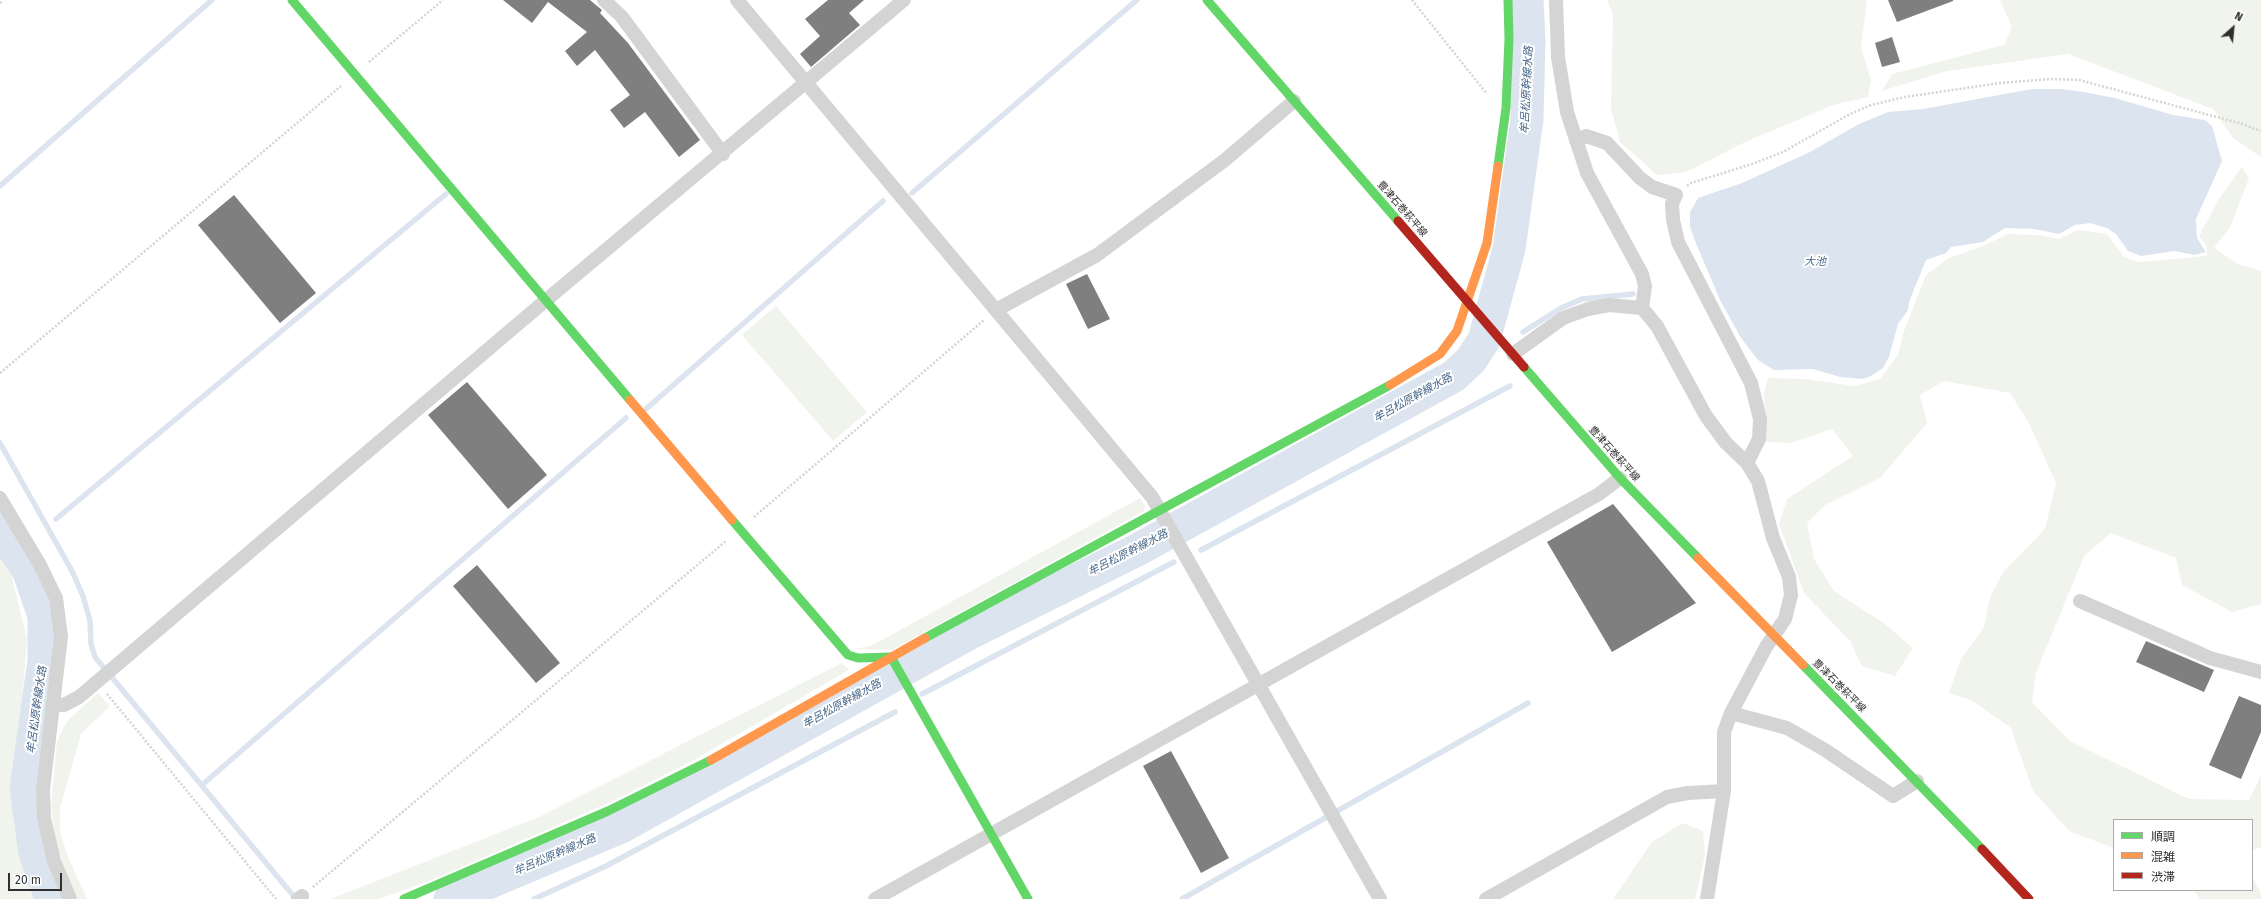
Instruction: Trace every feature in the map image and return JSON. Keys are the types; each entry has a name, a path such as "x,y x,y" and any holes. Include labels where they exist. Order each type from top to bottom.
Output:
{"street":[{"path":"292,0 545,301 848,655 858,658 893,659"},
{"path":"604,0 622,17 723,154"},
{"path":"737,0 1152,497 1380,899"},
{"path":"54,704 64,705 79,697 545,301 723,154 904,0"},
{"name":"豊津石巻萩平線","path":"1207,0 1620,478 1917,781 2029,899"},
{"path":"404,899 608,811 688,773 1411,374 1440,354 1457,331 1487,244 1506,108 1509,39 1508,0"},
{"path":"1556,0 1558,57 1567,112 1587,173 1642,274 1645,286 1642,308"},
{"path":"996,310 1098,256 1225,160 1294,101"},
{"path":"1576,141 1586,136 1607,143 1640,178 1652,187 1676,195 1672,204 1673,220 1678,242 1751,383 1760,419 1759,439 1747,463"},
{"path":"1510,352 1563,318 1588,309 1609,305 1642,308 1657,326 1706,416 1726,443 1747,463 1758,481 1773,538 1789,577 1791,595 1790,608 1766,647 1730,713 1724,732 1724,791 1707,899"},
{"path":"875,899 1599,494 1620,478"},
{"path":"0,498 40,564 56,598 61,637 43,789 44,818 54,861 70,899"},
{"path":"2080,601 2210,658 2261,672"},
{"path":"893,659 993,834 1028,899"},
{"path":"1730,713 1787,728 1825,750 1893,796 1917,781"},
{"path":"1486,899 1667,797 1688,793 1724,791"}],"path":[{"path":"0,3 3,0"},
{"path":"0,373 443,0"},
{"path":"1412,0 1494,102 1506,108"},
{"path":"1676,195 1691,183 1752,164 1783,152 1850,114 1871,105 1905,97 2000,83 2051,78 2079,80 2239,123 2261,131"},
{"path":"300,898 740,530 996,310"},
{"path":"98,681 276,899"}],"shaded area":[{"path":"1607,0 1867,0 1861,48 1871,80 1868,97 1833,105 1745,142 1686,172 1657,175 1620,142 1611,108 1613,15"},
{"path":"2000,0 2261,0 2261,157 2233,138 2213,109 2068,54 1947,71 1882,91 1892,74 2004,45 2012,27"},
{"path":"2242,167 2249,178 2230,227 2214,248 2238,264 2261,271 2261,604 2232,612 2182,585 2176,558 2111,533 2084,556 2036,673 2032,702 2070,741 2189,799 2249,800 2261,775 2261,847 2253,850 2253,819 2113,819 2113,848 2069,831 2033,791 2011,728 1971,700 1949,693 1961,659 1984,627 1990,597 2004,571 2045,529 2056,483 2029,423 2010,393 1944,381 1920,395 1927,423 1880,478 1825,505 1807,523 1814,559 1834,591 1885,624 1913,648 1895,676 1862,666 1850,641 1804,593 1779,524 1787,499 1853,456 1832,429 1791,443 1766,442 1764,393 1768,378 1805,379 1854,386 1880,379 1898,355 1904,331 1926,275 1949,258 1983,246 2008,234 2038,235 2060,239 2078,230 2107,234 2124,257 2139,262 2207,256 2206,245 2199,236 2219,199"},
{"path":"776,306 867,412 833,441 742,335"},
{"path":"1140,498 1145,505 1144,511 892,650 853,649 871,646"},
{"path":"0,556 10,569 27,639 14,825 34,899 0,899"},
{"path":"842,663 849,670 692,761 613,801 432,880 379,899 331,899 541,816"},
{"path":"98,693 110,706 81,734 60,808 60,832 68,857 87,899 78,899 68,879 56,842 51,806 57,741 67,721"},
{"path":"1683,823 1703,831 1705,855 1695,899 1613,899 1652,842"},
{"path":"2253,878 2261,893 2261,899 2200,899 2195,891 2253,891"}],"water":[{"name":"大池","path":"2032,89 2061,89 2115,98 2173,115 2205,120 2212,126 2222,161 2196,219 2197,238 2206,252 2194,255 2175,251 2141,256 2128,251 2116,234 2107,228 2090,223 2075,225 2059,234 2034,229 2005,228 1983,242 1951,247 1946,253 1926,260 1909,302 1908,310 1898,324 1889,357 1883,368 1869,377 1862,379 1840,377 1813,369 1774,370 1758,360 1741,338 1720,300 1695,241 1690,227 1690,212 1698,198 1742,183 1810,152 1859,124 1888,112 1923,109"}],"building":[{"path":"503,0 590,0 602,10 600,13 628,43 700,140 679,157 645,112 624,128 610,110 630,95 595,50 577,66 565,51 587,32 548,2 532,23"},
{"path":"828,0 864,0 849,13 860,25 811,67 800,54 820,36 805,19"},
{"path":"1888,0 1953,0 1953,1 1897,22"},
{"path":"1892,37 1900,62 1882,67 1875,43"},
{"path":"234,195 316,293 280,323 198,225"},
{"path":"1087,274 1110,319 1088,329 1066,284"},
{"path":"467,382 547,475 508,509 428,415"},
{"path":"1613,504 1696,603 1612,652 1547,542"},
{"path":"477,565 560,663 536,683 453,586"},
{"path":"2146,641 2214,670 2204,692 2136,662"},
{"path":"2239,696 2261,705 2261,732 2241,779 2209,765"},
{"path":"1171,751 1229,858 1201,873 1143,766"}],"waterway":[{"path":"0,186 212,0"},
{"path":"912,193 1137,0"},
{"name":"牟呂松原幹線水路","path":"450,899 621,827 968,634 1137,550 1454,376 1471,360 1484,340 1509,249 1527,119 1529,40 1527,0"},
{"path":"56,519 446,194"},
{"path":"646,409 883,201"},
{"path":"1523,332 1561,308 1582,299 1633,294"},
{"path":"1201,550 1510,386"},
{"path":"203,784 626,418"},
{"path":"0,443 72,571 83,596 90,621 91,644 95,657 296,899"},
{"name":"牟呂松原幹線水路","path":"0,528 29,572 44,616 44,660 26,789 35,853 51,899"},
{"path":"922,694 1174,562"},
{"path":"1182,899 1528,703"},
{"path":"534,899 606,866 895,712"}],"traffic: fast":[{"path":"292,0 630,400"},
{"path":"1207,0 1398,221"},
{"path":"1498,166 1506,108 1509,39 1508,0"},
{"path":"1524,367 1620,478 1698,558"},
{"path":"925,638 1390,385"},
{"path":"732,520 848,655 858,658 891,657 1028,899"},
{"path":"1803,665 1982,849"},
{"path":"404,899 608,811 711,760"}],"traffic: slow":[{"path":"1390,385 1440,354 1457,331 1487,243 1498,166"},
{"path":"630,400 732,520"},
{"path":"1698,558 1803,665"},
{"path":"711,760 925,638"}],"traffic: jam":[{"path":"1398,221 1524,367"},
{"path":"1982,849 2029,899"}]}
